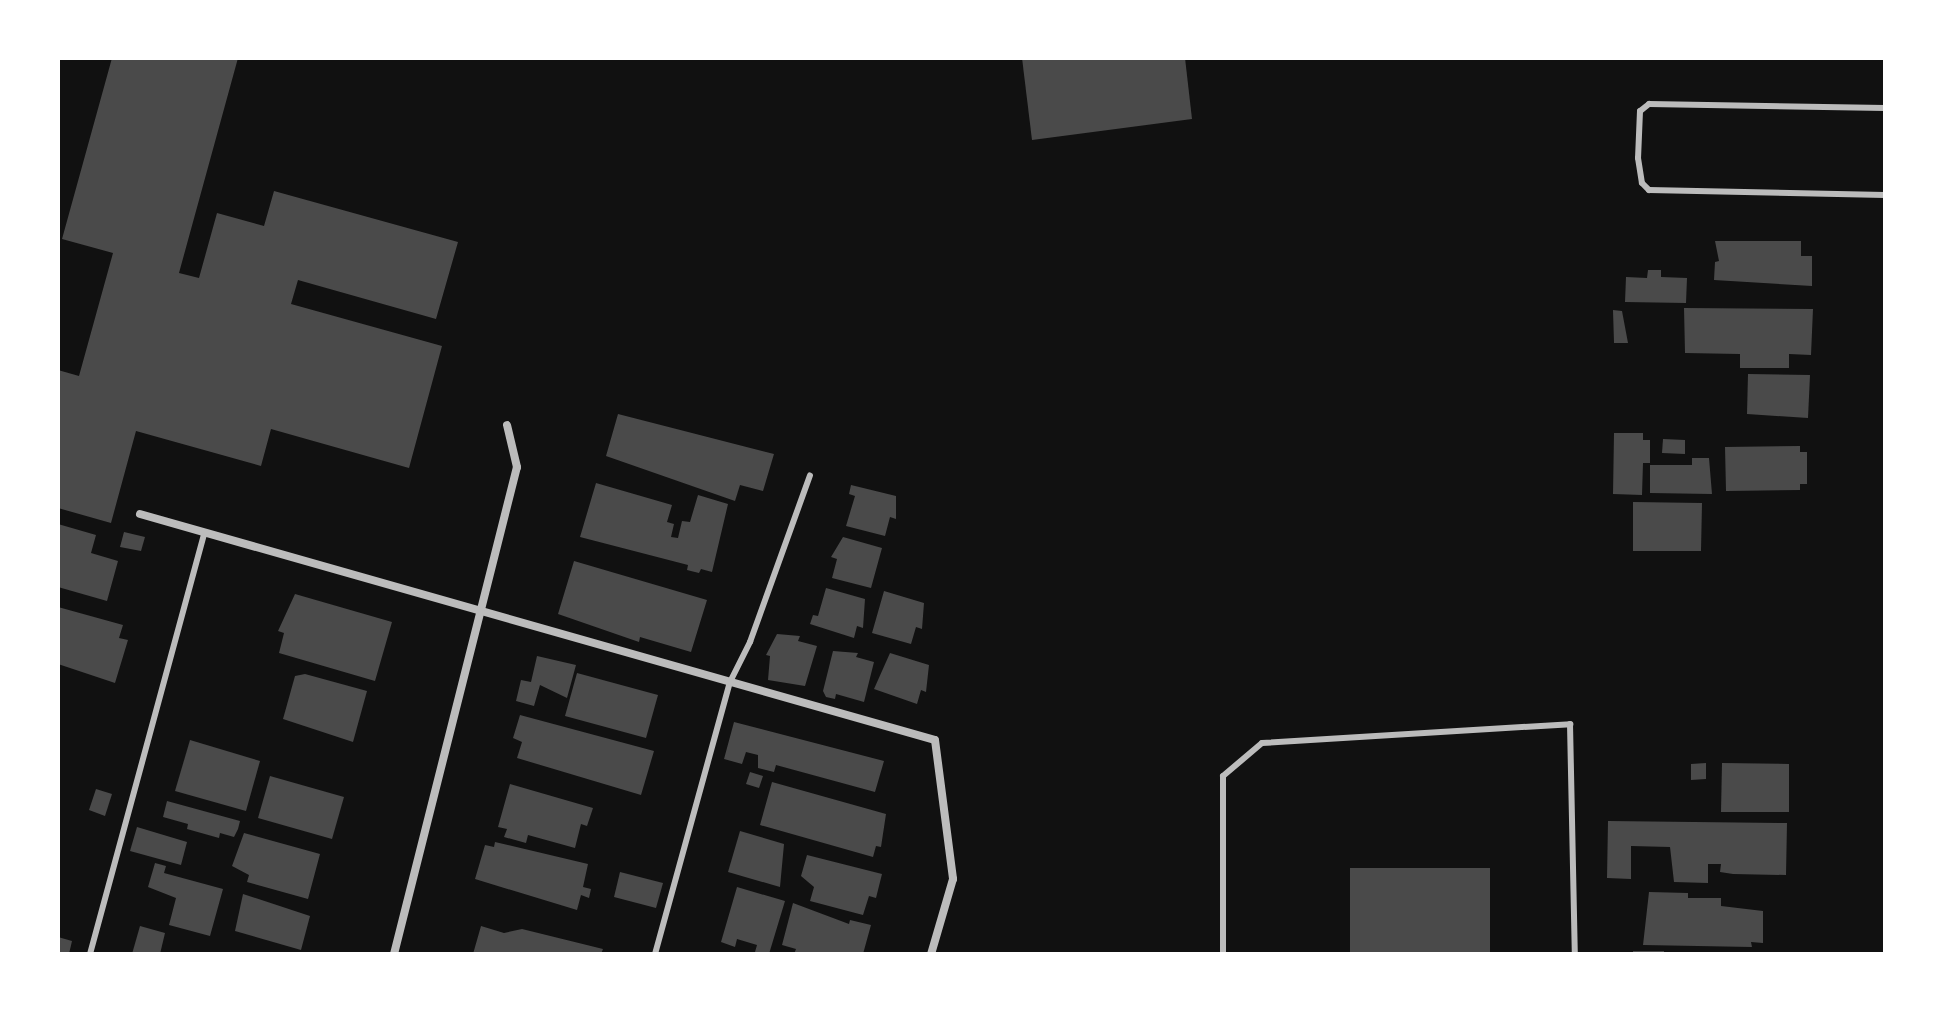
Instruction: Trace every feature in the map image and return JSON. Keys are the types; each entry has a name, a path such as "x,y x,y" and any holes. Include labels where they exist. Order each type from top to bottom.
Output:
{"street":[{"path":"394,954 517,467 507,425"},
{"path":"140,514 935,740 953,879 931,954"}],"lane":[{"path":"1885,108 1649,104 1640,111 1638,131 1642,183 1649,190 1885,195"},
{"path":"655,954 730,682 750,642 810,475"},
{"path":"90,954 205,532"},
{"path":"1223,954 1223,776 1262,743 1570,724 1575,954"}],"building":[{"path":"112,58 238,58 179,273 199,278 217,213 264,226 274,191 458,242 436,319 298,280 291,304 442,346 409,468 271,429 261,466 136,431 111,523 58,508 58,370 79,376 113,253 62,239"},
{"path":"1022,58 1185,58 1192,119 1032,140"},
{"path":"1715,241 1801,241 1801,256 1812,256 1812,286 1714,280 1715,262 1719,261"},
{"path":"1648,270 1661,270 1661,277 1687,278 1686,303 1625,302 1626,277 1647,278"},
{"path":"1684,308 1813,309 1811,355 1789,354 1789,368 1740,368 1740,354 1685,353"},
{"path":"1613,310 1622,311 1628,343 1614,343"},
{"path":"1748,374 1810,375 1808,418 1747,414"},
{"path":"618,414 774,454 763,491 740,485 735,501 606,456"},
{"path":"1614,433 1643,433 1643,440 1650,440 1650,463 1643,463 1642,495 1613,494"},
{"path":"1663,439 1685,440 1685,454 1662,453"},
{"path":"1800,446 1800,452 1807,452 1807,484 1800,484 1800,490 1726,491 1725,447"},
{"path":"1692,458 1709,458 1712,494 1650,493 1650,465 1692,465"},
{"path":"596,483 672,505 667,522 674,524 671,537 678,538 682,521 690,522 698,495 728,504 712,572 687,570 688,565 580,537"},
{"path":"851,485 896,496 896,519 890,517 885,536 846,526 855,496 849,494"},
{"path":"1633,502 1702,503 1701,551 1633,551"},
{"path":"58,524 96,535 91,553 118,561 107,601 58,587"},
{"path":"124,532 145,537 141,551 120,547"},
{"path":"843,537 882,548 871,588 832,578 837,559 831,557"},
{"path":"574,561 707,600 691,652 640,637 639,642 558,614"},
{"path":"826,588 865,599 863,628 857,626 854,638 810,624 813,615 818,616"},
{"path":"884,591 924,603 922,629 916,627 911,644 872,633"},
{"path":"295,594 392,622 375,681 279,653 284,633 278,631"},
{"path":"58,607 123,625 119,638 128,640 115,683 58,664"},
{"path":"777,634 800,636 798,641 817,646 805,686 768,680 770,656 766,655"},
{"path":"833,651 858,653 856,657 874,662 864,702 836,694 835,699 826,697 823,691"},
{"path":"890,653 929,665 926,692 921,690 917,704 874,689"},
{"path":"537,656 576,665 567,698 540,685 534,706 516,701 521,680 531,682"},
{"path":"577,673 658,695 646,738 565,716"},
{"path":"305,674 367,691 353,742 283,719 295,676"},
{"path":"520,715 654,751 641,795 517,758 522,742 513,738"},
{"path":"734,722 884,761 875,792 776,765 774,772 758,768 758,755 746,752 742,764 724,759"},
{"path":"190,740 260,761 246,811 175,791"},
{"path":"1706,763 1706,779 1691,780 1691,764"},
{"path":"1722,763 1789,764 1789,812 1721,812"},
{"path":"750,772 763,776 759,788 746,784"},
{"path":"270,776 344,797 332,839 258,818"},
{"path":"772,782 886,814 881,847 876,846 873,857 760,825"},
{"path":"510,784 593,808 587,826 581,824 575,848 528,835 526,843 504,837 507,829 498,827"},
{"path":"96,789 112,794 105,816 89,810"},
{"path":"167,801 240,821 238,829 234,837 220,833 219,838 187,829 188,824 163,817"},
{"path":"1608,821 1787,823 1786,875 1733,874 1720,872 1721,864 1708,864 1708,883 1674,882 1670,847 1631,846 1631,879 1607,878"},
{"path":"137,827 187,842 181,865 130,851"},
{"path":"740,831 784,844 780,887 728,872"},
{"path":"244,833 320,854 308,899 247,882 249,875 232,866"},
{"path":"495,842 588,864 583,887 591,889 589,898 581,895 577,910 475,879 485,845 494,847"},
{"path":"807,855 882,874 876,898 869,896 863,915 810,901 814,887 801,876"},
{"path":"155,863 166,866 164,873 223,889 210,936 169,925 176,898 148,887"},
{"path":"1350,868 1490,868 1490,954 1350,954"},
{"path":"620,872 663,883 656,908 614,897"},
{"path":"737,887 785,901 769,954 755,952 757,945 737,939 735,947 721,942"},
{"path":"1649,892 1688,893 1688,898 1721,898 1721,906 1763,911 1763,943 1751,942 1752,947 1643,945"},
{"path":"243,894 310,916 301,950 235,931"},
{"path":"793,903 849,924 850,920 871,925 863,954 794,954 796,949 782,945"},
{"path":"140,926 165,933 160,954 132,954"},
{"path":"481,926 504,933 522,929 603,949 601,954 473,954"},
{"path":"58,937 72,941 69,954 58,954"},
{"path":"1633,951 1664,951 1664,954 1633,954"}]}
